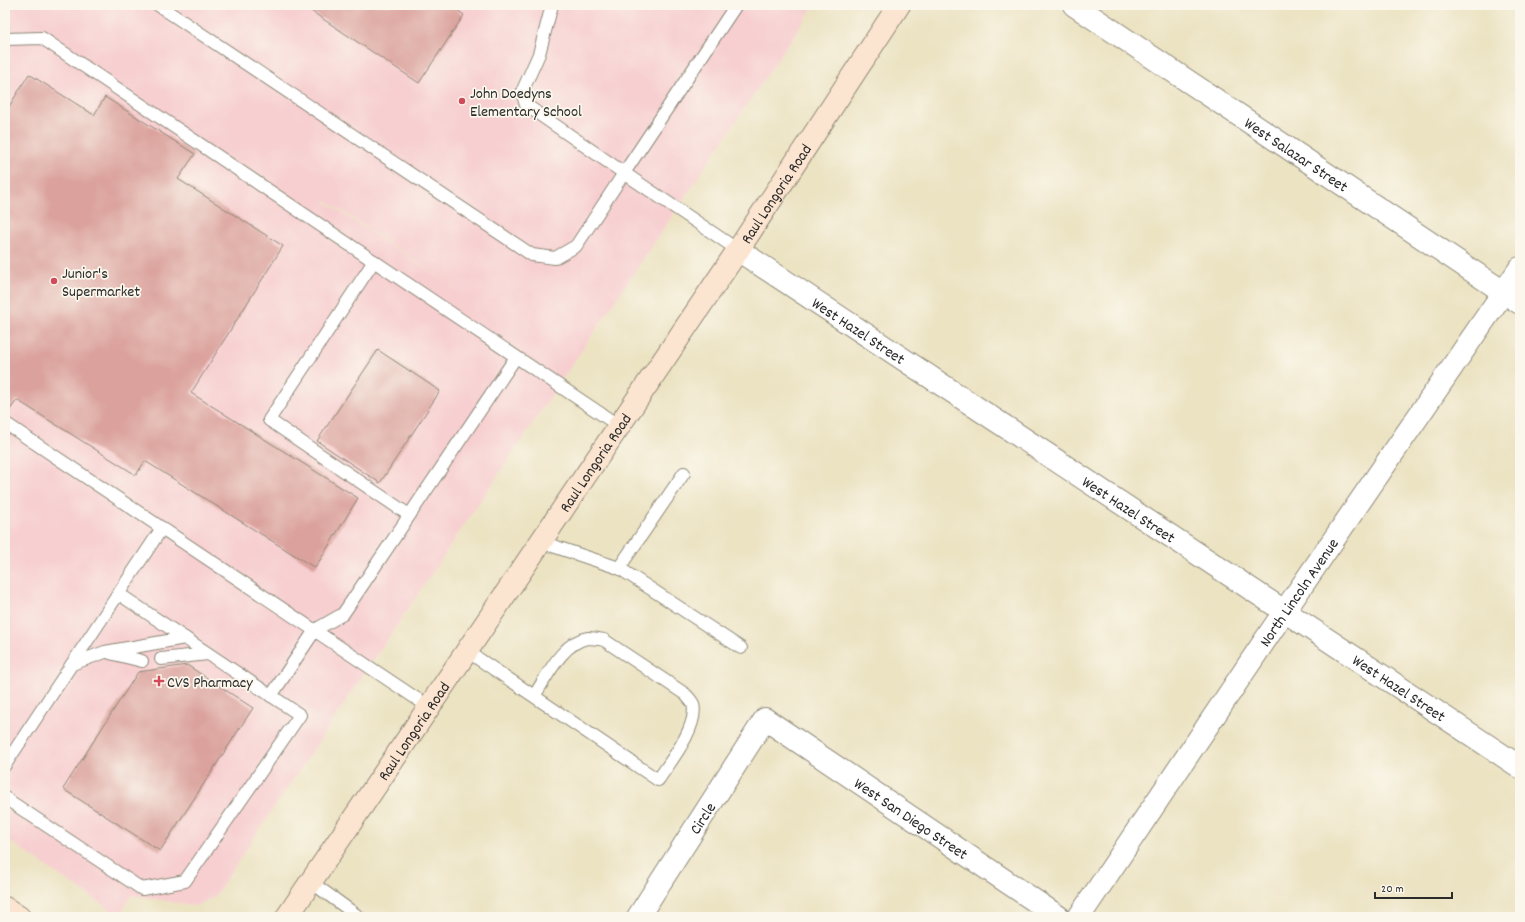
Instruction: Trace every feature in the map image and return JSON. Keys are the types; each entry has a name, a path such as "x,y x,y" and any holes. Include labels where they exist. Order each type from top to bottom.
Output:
{"main road":[{"name":"Raul Longoria Road","path":"287,917 738,250 899,5"},
{"path":"5,908 20,917"}],"street":[{"name":"West Salazar Street","path":"1074,5 1512,297"},
{"name":"West Hazel Street","path":"738,250 1520,767"},
{"name":"North Lincoln Avenue","path":"1079,917 1284,612 1512,297 1520,268"},
{"name":"Circle","path":"638,917 765,719"},
{"name":"West San Diego Street","path":"765,719 1058,917"}],"lane":[{"path":"158,5 532,255 555,258 576,246 736,5"},
{"path":"555,6 539,54 522,92 526,105 738,250"},
{"path":"5,39 42,38 619,426"},
{"path":"374,261 269,420 409,515"},
{"path":"271,696 315,630 343,614 516,357"},
{"path":"5,423 429,707"},
{"path":"619,568 684,472"},
{"path":"6,763 162,528"},
{"path":"541,542 619,568 741,648"},
{"path":"5,798 142,889 185,881 300,715 118,594"},
{"path":"72,664 105,652 185,638"},
{"path":"467,651 658,780 684,742 694,712 692,702 685,694 604,640 588,638 574,644 562,655 534,696"},
{"path":"105,652 142,661"},
{"path":"161,659 208,654"},
{"path":"311,882 358,917"}],"shaded area":[{"path":"5,5 814,5 214,897 195,906 132,895 119,916 5,838","holes":["324,200 333,205 490,311"]}],"building":[{"path":"302,5 450,5 464,15 419,83"},
{"path":"29,74 94,115 105,97 195,154 178,179 283,246 191,393 358,498 315,568 145,461 136,475 17,400 9,411 5,409 5,113"},
{"path":"378,350 440,391 380,483 317,441"},
{"name":"CVS Pharmacy","path":"187,665 253,708 160,851 63,789 138,672"}],"place":[{"name":"John Doedyns Elementary School","path":"462,101"},
{"name":"Junior's Supermarket","path":"54,281"},
{"name":"CVS Pharmacy","path":"159,681"}]}
